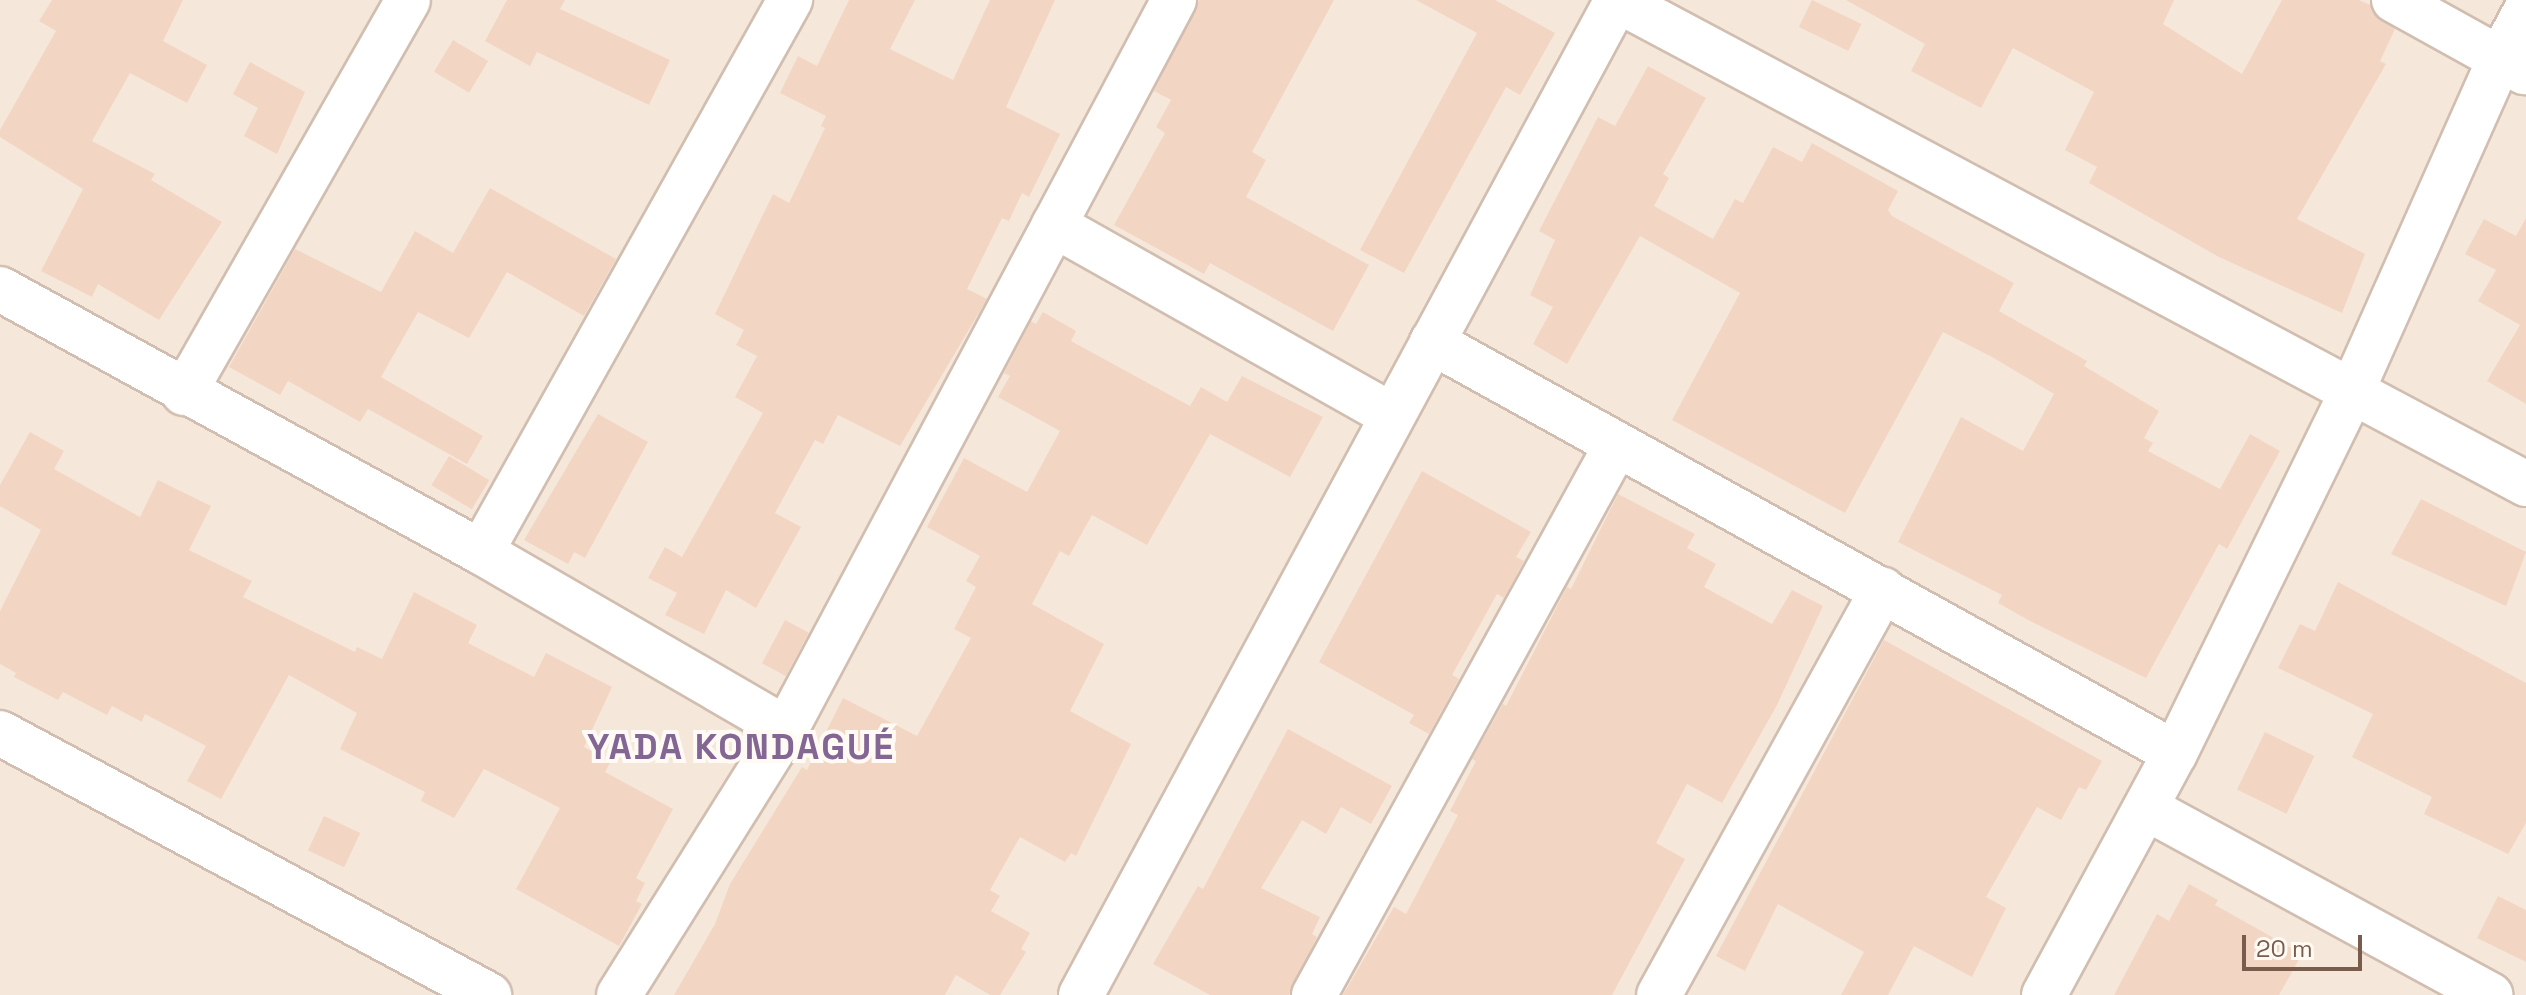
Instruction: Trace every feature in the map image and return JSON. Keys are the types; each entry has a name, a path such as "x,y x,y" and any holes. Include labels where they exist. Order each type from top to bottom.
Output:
{"street":[{"path":"184,393 408,0"},
{"path":"481,552 790,0"},
{"path":"619,995 786,729 1174,0"},
{"path":"1081,995 1390,414 1617,0 2526,484"},
{"path":"2394,0 2513,66"},
{"path":"2044,995 2175,753 2513,66 2526,10"},
{"path":"1054,225 1390,414"},
{"path":"0,289 184,393 481,552 786,729"},
{"path":"1432,342 2175,753"},
{"path":"1314,995 1616,446"},
{"path":"1659,995 1883,590"},
{"path":"0,733 489,995"},
{"path":"2146,808 2490,995"}],"shaded area":[{"path":"0,0 2526,0 2526,995 0,995"}],"building":[{"path":"52,0 183,0 163,41 207,65 187,103 130,73 92,141 155,174 151,180 222,222 159,320 98,284 92,297 41,271 83,189 0,137 0,130 56,31 39,21"},
{"path":"507,0 565,0 560,9 670,60 649,105 537,52 530,66 485,41"},
{"path":"849,0 915,0 890,49 953,80 990,0 1055,0 1006,107 1060,134 1029,197 1022,193 1009,221 1002,218 967,289 987,299 900,446 838,415 823,444 815,440 775,513 801,527 756,608 726,590 704,634 665,615 677,593 648,578 665,547 682,557 763,413 735,397 757,356 736,345 744,330 715,314 773,194 789,203 825,128 821,126 826,116 780,93 798,56 817,66"},
{"path":"1199,0 1334,0 1252,152 1266,160 1246,197 1369,265 1333,331 1210,263 1204,274 1114,225 1165,133 1156,127 1171,100 1154,91"},
{"path":"1416,0 1495,0 1555,33 1520,95 1506,87 1404,273 1360,250 1477,33"},
{"path":"1812,0 1861,24 1848,51 1799,27"},
{"path":"1846,0 2174,0 2163,24 2242,74 2282,0 2359,0 2370,5 2395,29 2380,61 2386,64 2297,219 2365,254 2342,313 2219,257 2089,183 2097,167 2065,150 2094,92 2013,48 1981,108 1911,71 1925,44"},
{"path":"453,40 488,61 469,93 434,72"},
{"path":"250,62 305,92 277,154 244,136 258,108 233,94"},
{"path":"1648,66 1706,98 1663,174 1669,178 1654,206 1713,239 1735,199 1743,203 1773,147 1802,162 1812,143 1898,191 1888,210 1892,216 2014,283 1999,311 2087,361 2084,366 2159,411 2144,438 2153,443 2148,451 2220,489 2250,434 2280,451 2227,549 2219,544 2146,678 2030,621 1998,603 2002,595 1898,542 1961,417 2023,451 2054,394 1992,357 1943,332 1845,513 1672,420 1740,293 1640,236 1567,364 1533,344 1553,307 1530,295 1555,240 1539,231 1598,117 1615,126"},
{"path":"490,188 616,259 584,316 507,272 469,338 418,312 381,377 483,436 467,464 368,409 360,422 288,381 280,395 229,367 295,249 381,292 415,231 453,253"},
{"path":"2526,218 2526,404 2487,381 2520,325 2478,301 2496,270 2465,254 2484,219 2516,236"},
{"path":"1043,312 1076,331 1071,341 1190,406 1201,387 1227,402 1242,376 1323,417 1290,477 1210,434 1147,545 1092,515 1069,556 1060,551 1032,604 1104,644 1070,711 1131,744 1076,856 1071,853 1065,862 1020,837 990,890 1000,896 991,911 1030,933 1021,949 1026,952 1000,995 990,995 956,975 945,995 674,995 715,924 730,884 802,767 807,770 843,698 917,736 971,638 954,629 976,587 966,581 980,556 927,527 964,458 1027,492 1060,431 998,397 1010,376 1004,373 1031,321 1036,324"},
{"path":"598,414 648,442 585,558 574,552 568,564 524,540"},
{"path":"30,432 64,451 54,469 140,517 158,480 211,506 189,550 252,581 243,597 355,652 357,647 382,659 414,592 477,625 468,643 534,677 546,653 612,687 584,747 611,761 605,772 673,809 636,878 645,883 636,901 642,904 619,946 516,889 560,808 484,769 454,818 421,801 425,792 340,749 357,713 289,675 221,799 187,781 206,746 145,714 142,722 112,706 107,715 63,692 58,700 14,677 16,673 0,664 0,611 41,530 0,506 0,485"},
{"path":"449,456 489,480 472,509 431,485"},
{"path":"1422,471 1531,532 1516,557 1524,561 1504,598 1497,594 1452,675 1459,679 1429,734 1409,723 1414,715 1319,662"},
{"path":"1618,494 1695,534 1687,548 1716,564 1704,587 1772,624 1792,590 1823,606 1777,705 1722,803 1687,784 1656,843 1685,859 1612,995 1343,995 1394,907 1406,914 1458,815 1450,811 1476,761 1472,759 1503,704 1506,706 1567,587 1571,589"},
{"path":"2421,499 2526,552 2506,606 2391,554"},
{"path":"2338,582 2526,683 2526,823 2508,854 2424,814 2432,797 2352,757 2373,714 2278,668 2300,624 2315,631"},
{"path":"785,620 809,633 786,676 762,663"},
{"path":"1884,640 2102,761 2086,790 2079,787 2061,820 2037,807 1986,897 2006,908 1972,977 1914,946 1888,995 1841,995 1864,952 1778,904 1745,971 1716,956"},
{"path":"1288,729 1392,786 1371,824 1341,807 1326,834 1302,820 1261,888 1320,917 1312,934 1317,937 1289,995 1210,995 1153,964 1198,886 1203,889"},
{"path":"2265,732 2314,756 2286,814 2237,790"},
{"path":"324,816 360,833 344,867 308,850"},
{"path":"2189,884 2218,900 2215,905 2302,954 2279,995 2114,995 2157,914 2169,921"},
{"path":"2498,896 2526,910 2526,962 2477,938"}],"district":[{"name":"YADA KONDAGUÉ","path":"741,748"}]}
